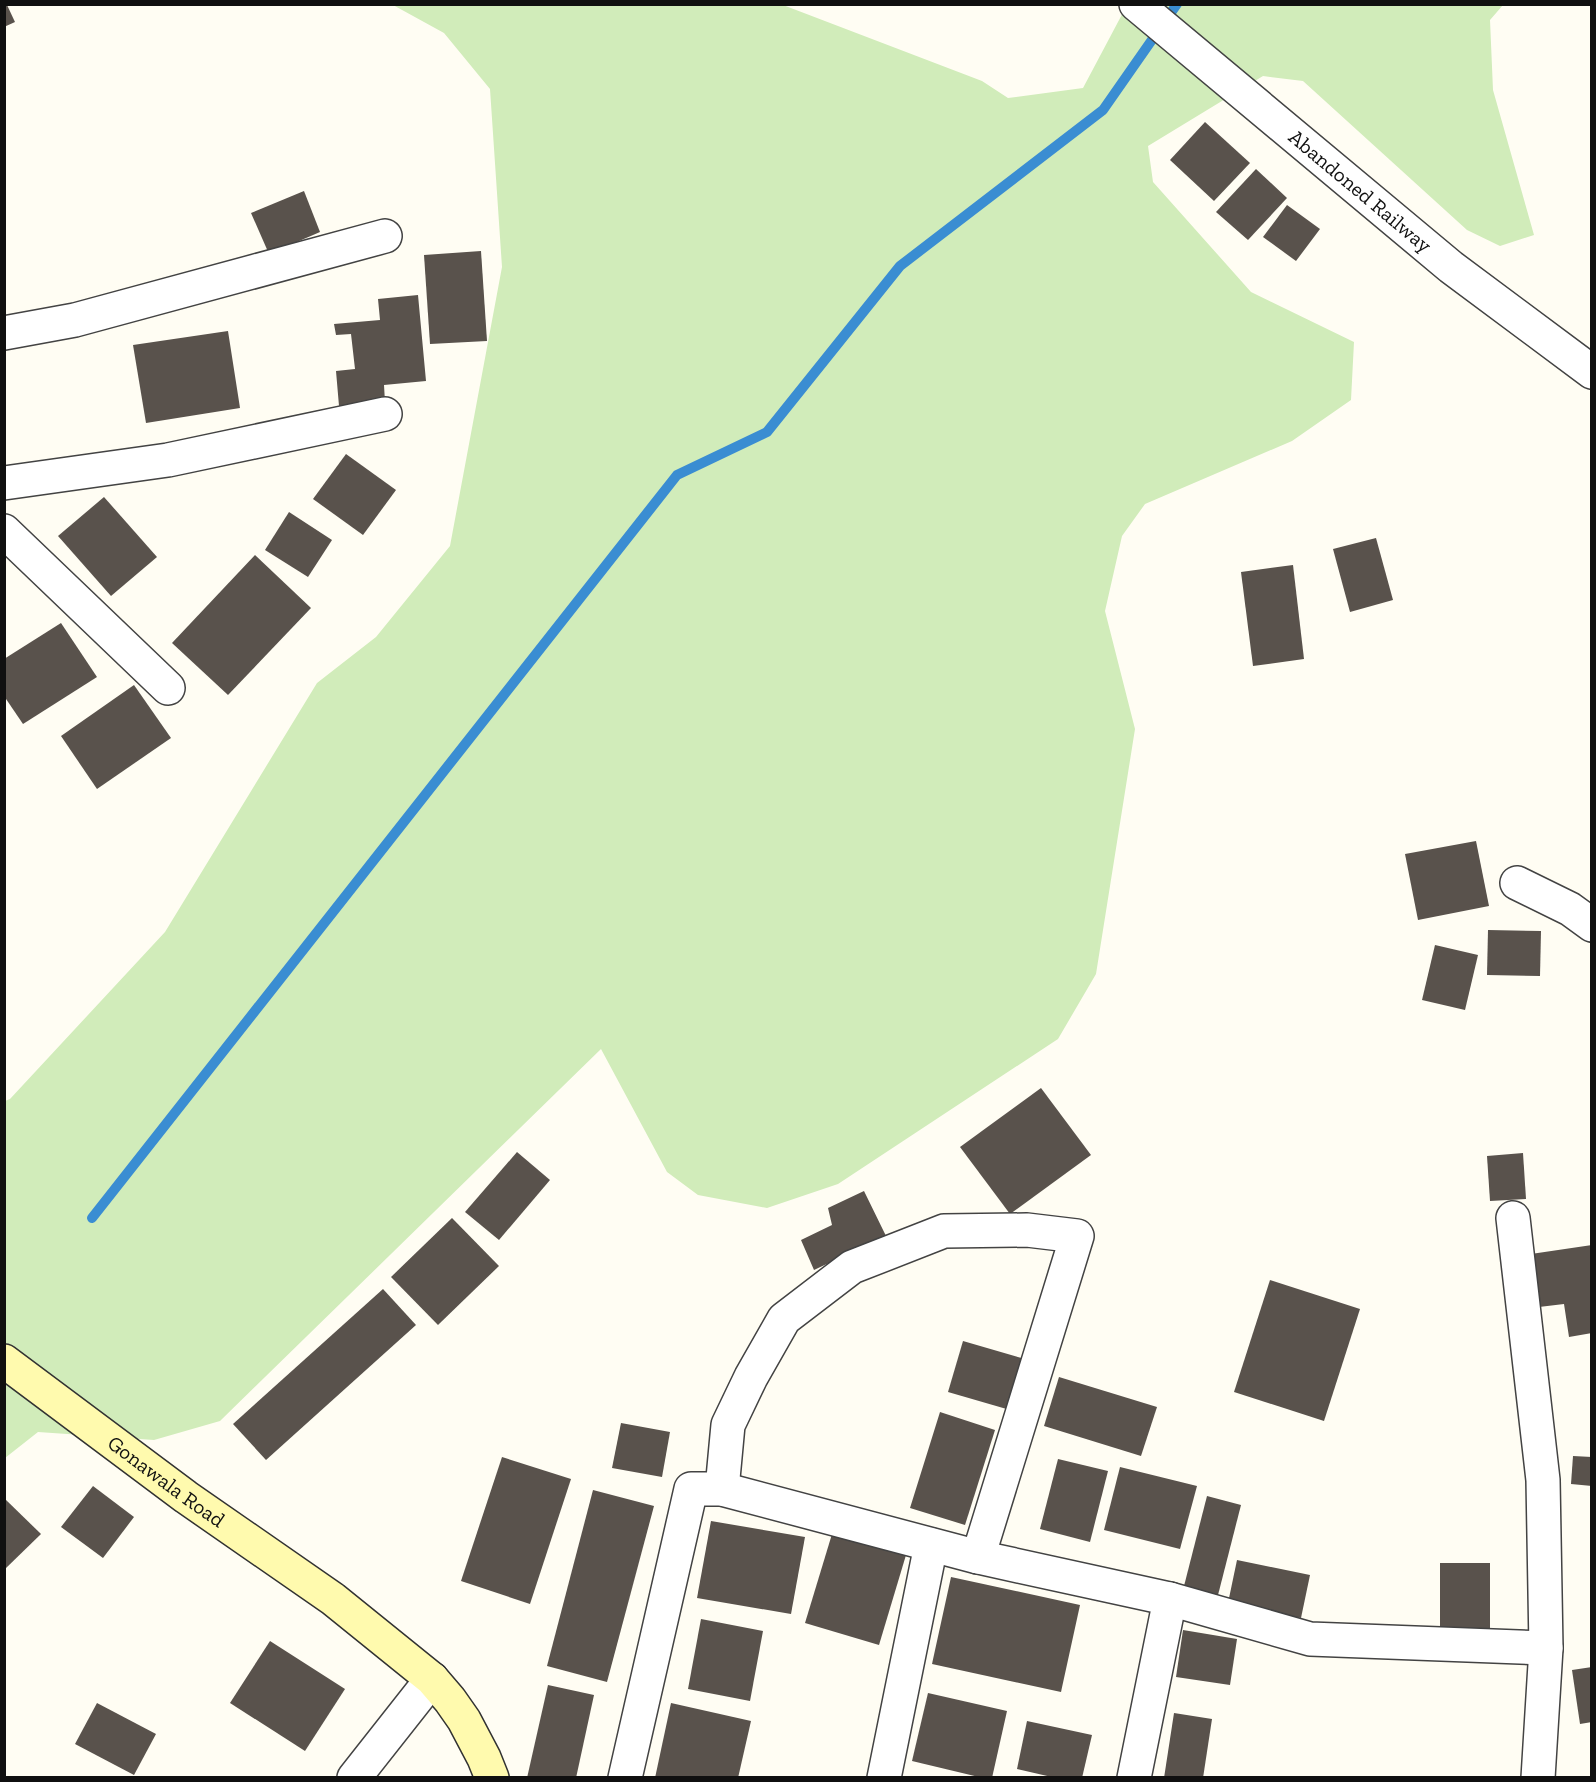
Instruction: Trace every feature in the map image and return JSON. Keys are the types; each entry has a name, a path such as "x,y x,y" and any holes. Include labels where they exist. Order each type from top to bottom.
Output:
{"street":[{"name":"Abandoned Railway","path":"1136,4 1450,267 1592,372"},
{"path":"4,333 75,320 385,236"},
{"path":"4,483 168,460 386,414"},
{"path":"4,531 168,688"},
{"path":"1517,883 1570,909 1592,925"},
{"path":"1513,1218 1543,1480 1546,1648 1538,1778"},
{"path":"722,1489 728,1425 751,1377 784,1319 852,1267 944,1231 1027,1230 1077,1236 978,1557"},
{"name":"Gonawala Road","path":"4,1361 186,1497 333,1599 432,1679 464,1720 492,1778"},
{"path":"625,1778 691,1489 722,1489 978,1557 1170,1599 1310,1639 1546,1648"},
{"path":"884,1778 931,1545"},
{"path":"1134,1778 1170,1599"},
{"path":"354,1778 432,1679"}],"green space":[{"path":"393,5 783,5 982,81 1008,98 1083,88 1127,5 1503,5 1490,20 1493,90 1534,235 1500,246 1467,230 1303,81 1263,76 1148,146 1153,182 1251,292 1354,342 1351,400 1292,441 1145,504 1122,536 1105,611 1135,729 1096,974 1058,1039 838,1184 767,1208 698,1195 667,1172 601,1049 220,1421 154,1440 38,1432 5,1458 5,1101 10,1099 165,932 317,683 376,637 450,546 502,267 490,89 444,33"}],"building":[{"path":"4,5 7,5 15,22 4,27"},
{"path":"1205,122 1250,163 1214,201 1170,160"},
{"path":"1256,169 1287,198 1248,240 1216,212"},
{"path":"304,191 320,232 269,254 251,213"},
{"path":"1287,205 1320,229 1296,261 1263,237"},
{"path":"481,251 487,341 430,344 424,255"},
{"path":"418,295 426,381 384,385 385,402 339,406 336,371 355,369 351,334 336,335 334,324 380,320 378,299"},
{"path":"228,331 240,408 146,423 133,345"},
{"path":"346,454 396,490 363,535 313,499"},
{"path":"104,497 157,557 111,596 58,536"},
{"path":"289,512 332,540 308,577 265,550"},
{"path":"1376,538 1393,600 1350,612 1333,549"},
{"path":"255,555 311,608 228,695 172,643"},
{"path":"1293,565 1304,659 1253,666 1241,572"},
{"path":"61,623 97,677 23,724 4,696 4,659"},
{"path":"134,685 171,738 97,789 61,736"},
{"path":"1476,841 1489,906 1418,920 1405,854"},
{"path":"1488,930 1541,931 1540,976 1487,975"},
{"path":"1435,945 1478,955 1465,1010 1422,1000"},
{"path":"1041,1088 1091,1155 1010,1214 960,1147"},
{"path":"517,1152 550,1180 499,1240 465,1212"},
{"path":"1523,1153 1526,1199 1490,1201 1487,1156"},
{"path":"864,1191 886,1236 814,1270 801,1240 832,1225 828,1208"},
{"path":"452,1218 499,1266 438,1325 391,1277"},
{"path":"1592,1245 1592,1333 1569,1337 1564,1304 1539,1307 1531,1254"},
{"path":"1270,1280 1360,1309 1324,1421 1234,1392"},
{"path":"383,1289 416,1325 266,1460 233,1424"},
{"path":"963,1341 1025,1359 1010,1410 948,1392"},
{"path":"1059,1377 1157,1407 1141,1456 1044,1426"},
{"path":"940,1412 995,1430 965,1525 910,1508"},
{"path":"621,1423 670,1432 662,1477 612,1468"},
{"path":"1573,1456 1592,1457 1592,1486 1571,1484"},
{"path":"502,1457 571,1479 530,1604 461,1581"},
{"path":"1058,1459 1108,1471 1090,1542 1040,1529"},
{"path":"1120,1467 1197,1486 1180,1549 1104,1530"},
{"path":"93,1486 134,1517 103,1558 61,1527"},
{"path":"593,1490 654,1506 607,1682 547,1666"},
{"path":"1207,1496 1241,1505 1217,1599 1183,1590"},
{"path":"4,1498 41,1534 4,1570"},
{"path":"711,1521 805,1537 791,1614 697,1598"},
{"path":"832,1534 906,1555 879,1645 805,1623"},
{"path":"1237,1560 1310,1575 1301,1618 1228,1603"},
{"path":"1440,1563 1490,1563 1490,1630 1440,1630"},
{"path":"951,1577 1080,1605 1061,1692 932,1664"},
{"path":"701,1619 763,1631 750,1701 688,1689"},
{"path":"1183,1630 1237,1639 1230,1685 1176,1677"},
{"path":"270,1641 345,1689 305,1751 230,1703"},
{"path":"1592,1667 1592,1722 1580,1724 1572,1670"},
{"path":"548,1685 594,1695 576,1778 527,1778"},
{"path":"928,1693 1007,1711 992,1778 983,1778 912,1761"},
{"path":"97,1703 156,1734 134,1775 75,1744"},
{"path":"671,1703 751,1721 738,1778 655,1778"},
{"path":"1174,1713 1212,1719 1203,1778 1164,1778"},
{"path":"1027,1721 1092,1735 1082,1778 1056,1778 1017,1769"}],"waterway":[{"path":"92,1218 677,475 767,432 900,266 1103,110 1177,4"}]}
